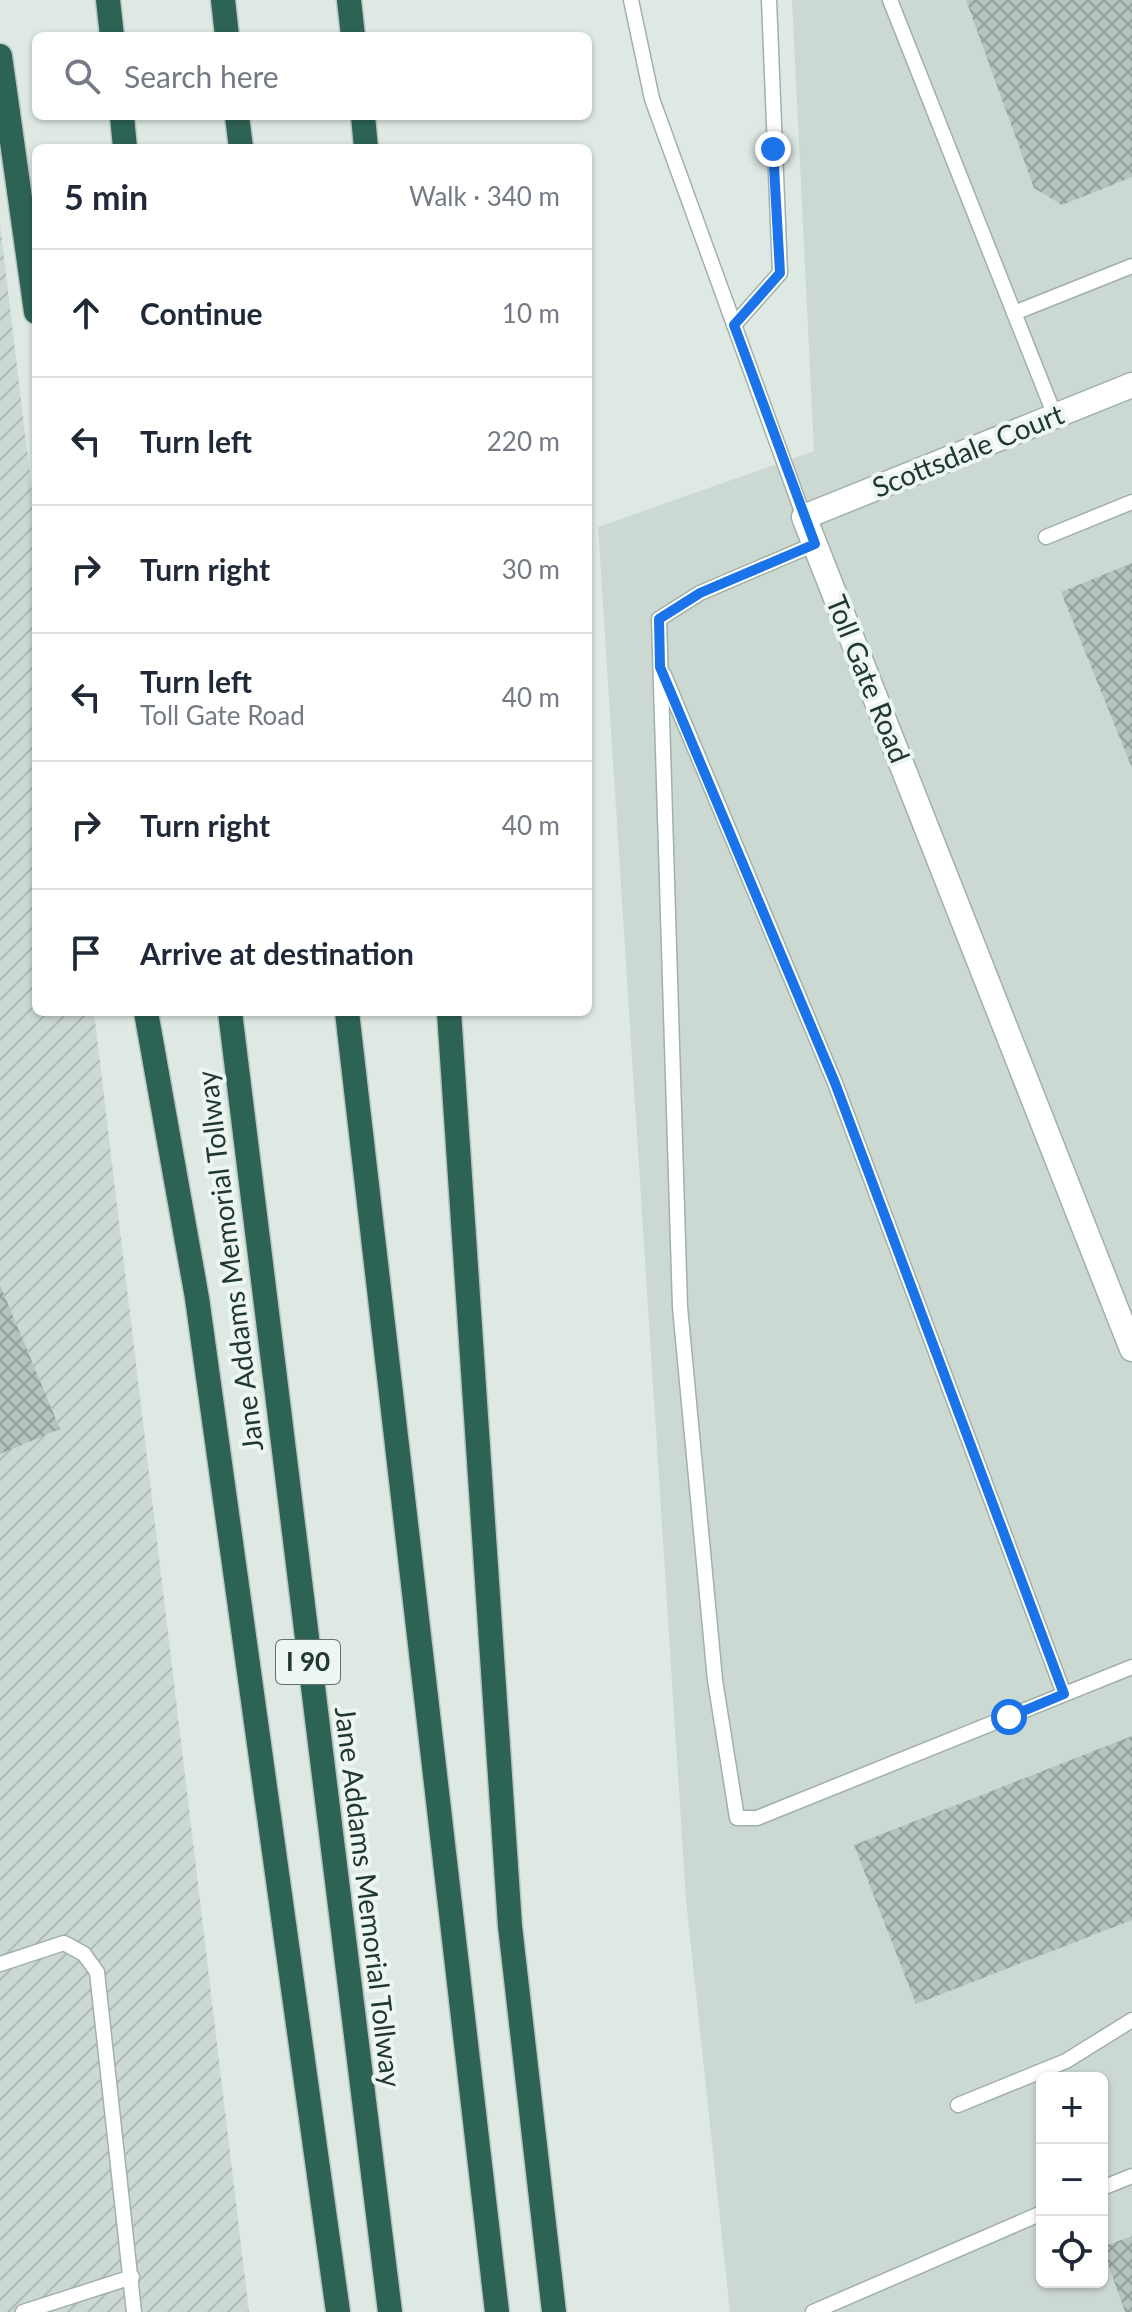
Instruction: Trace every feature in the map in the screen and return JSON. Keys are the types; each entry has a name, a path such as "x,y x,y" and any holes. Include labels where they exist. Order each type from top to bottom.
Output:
{"highway":[{"path":"108,0 112,32"},
{"path":"223,0 227,32"},
{"path":"349,0 353,32"},
{"path":"0,56 32,284"},
{"path":"122,120 125,144"},
{"path":"238,120 240,144"},
{"path":"363,120 366,144"},
{"path":"147,1016 197,1298 338,2312"},
{"name":"Jane Addams Memorial Tollway","path":"230,1016 390,2312"},
{"path":"347,1016 497,2312"},
{"path":"449,1016 510,1926 554,2312"}],"street":[{"name":"Scottsdale Court","path":"804,517 1132,385"},
{"name":"Toll Gate Road","path":"804,517 1129,1333"}],"lane":[{"name":"Toll Gate Road","path":"631,0 652,99 804,517"},
{"path":"734,325 780,273 769,0"},
{"path":"890,0 1055,416"},
{"path":"1014,313 1132,266"},
{"path":"1046,537 1132,502"},
{"path":"815,544 700,593 659,619 680,1307 715,1680 737,1818 757,1818 1132,1667"},
{"path":"660,667 835,1083 1064,1694"},
{"path":"0,1964 64,1943 84,1954 97,1972 134,2312"},
{"path":"958,2105 1066,2061 1132,2020"},
{"path":"1108,2186 1132,2176"},
{"path":"815,2311 1036,2216"},
{"path":"23,2312 132,2277"}],"shaded area":[{"path":"792,0 1132,0 1132,2312 730,2312 686,1900 598,527 814,451"},
{"path":"0,224 32,492 32,1016 94,1016 249,2312 0,2312"}],"building":[{"path":"966,0 1132,0 1132,177 1062,205 1034,188"},
{"path":"1132,563 1132,768 1061,592"},
{"path":"0,1285 60,1429 0,1454"},
{"path":"1132,1736 1132,1920 916,2004 854,1845"},
{"path":"1132,2236 1132,2312 1125,2312 1108,2264 1108,2245"}],"route":[{"path":"773,149 780,273 734,325 815,544 700,593 659,619 660,667 835,1083 1018,1563 1064,1694 1009,1717"}]}
